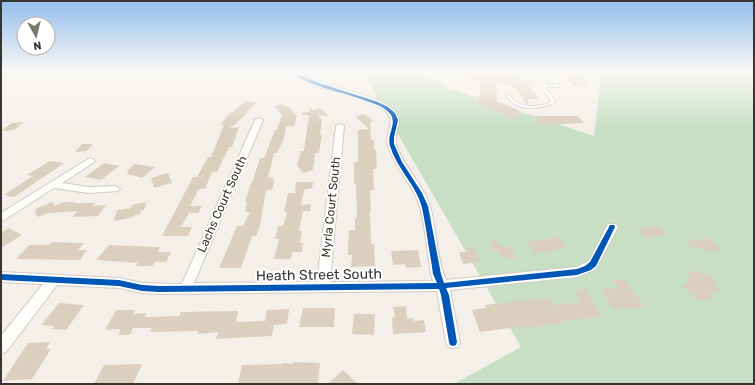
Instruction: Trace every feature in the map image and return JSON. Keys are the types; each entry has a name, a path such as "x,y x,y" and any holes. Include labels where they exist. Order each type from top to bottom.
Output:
{"street":[{"path":"340,91 380,104 393,112 395,118 391,141 393,149 398,160 424,200 437,274 445,295 453,342"},
{"name":"Lachs Court South","path":"186,288 259,120"},
{"name":"Myrla Court South","path":"323,288 340,126"},
{"path":"1,218 90,162"},
{"path":"52,185 89,190 115,189"},
{"name":"Heath Street South","path":"1,277 119,283 142,288 323,288 441,286 577,272 588,268 593,264 612,227"},
{"path":"1,347 54,279"}],"lane":[{"path":"507,95 518,104 527,106 547,105 553,102 553,100 545,91"}],"green space":[{"path":"373,91 457,91 594,136 600,91 754,91 754,384 454,384 521,347"}],"building":[{"path":"480,91 496,91 497,101 519,110 518,120 506,119 507,117 504,117 504,114 477,105 478,95 480,95"},
{"path":"518,91 533,91 539,99 528,99 528,104 526,104"},
{"path":"246,101 257,103 230,128 239,127 232,147 229,147 217,172 212,172 205,189 199,189 190,206 202,206 198,213 189,213 181,227 192,227 188,236 162,236 193,177 197,177 208,157 211,157 224,125 221,125 227,116"},
{"path":"282,104 284,106 287,105 297,116 294,126 286,126 284,139 277,153 274,153 268,178 273,177 274,182 272,190 266,190 260,226 256,236 252,236 241,268 219,268 237,226 243,226 250,212 245,212 247,202 245,202 260,158 264,158 282,115 274,106"},
{"path":"310,107 313,110 321,108 328,116 318,115 322,120 320,135 322,135 319,153 315,153 313,170 303,173 297,165 301,151 304,151 309,115 302,115 302,113 310,111"},
{"path":"365,114 373,121 370,122 371,140 374,140 374,150 376,150 377,169 373,169 374,190 370,190 371,244 374,244 375,266 351,267 352,255 348,255 348,245 349,230 355,230 355,218 357,218 354,162 358,162 358,130 369,129 355,116"},
{"path":"534,116 577,116 585,123 540,125"},
{"path":"24,122 14,130 1,131 12,123"},
{"path":"82,144 93,144 87,151 75,152"},
{"path":"50,161 64,163 14,197 4,195 33,176 27,175"},
{"path":"104,163 119,166 101,180 85,177"},
{"path":"135,164 155,167 142,178 127,174 129,169"},
{"path":"168,173 172,183 154,188 151,178"},
{"path":"296,182 313,182 312,188 304,190 301,205 311,204 310,211 303,211 299,231 302,231 300,243 303,243 302,252 292,252 291,259 274,259 279,239 275,239 278,226 283,226 287,212 284,212 288,193 295,193"},
{"path":"53,202 54,206 64,202 95,203 92,206 106,205 98,216 73,217 77,211 49,213 37,217 35,211 37,208"},
{"path":"146,202 144,210 141,210 140,214 135,215 134,217 114,221 117,210 131,208 132,205"},
{"path":"657,225 668,234 646,238 636,229"},
{"path":"9,228 22,235 1,248 1,233"},
{"path":"560,237 568,248 534,254 527,242"},
{"path":"709,238 723,250 707,252 702,248 694,249 685,241"},
{"path":"490,241 498,241 499,246 513,247 516,259 501,258 499,251 492,251"},
{"path":"52,242 84,243 78,250 87,250 80,260 16,259 29,245 49,245"},
{"path":"109,245 160,247 158,252 171,252 166,262 155,262 152,266 136,266 138,263 96,260"},
{"path":"465,247 474,247 481,262 463,264 459,252 467,252"},
{"path":"418,250 421,267 406,268 405,264 393,265 391,251"},
{"path":"698,271 701,274 708,273 718,284 713,284 720,291 710,292 715,298 696,300 681,284 690,283 685,278 691,277 686,272"},
{"path":"624,279 645,307 614,310 600,290 618,288 612,280"},
{"path":"585,289 603,317 562,321 564,323 525,328 524,326 480,332 472,310 486,308 485,305 549,297 553,305 580,302 573,290"},
{"path":"59,303 84,305 66,330 52,329 54,326 41,325"},
{"path":"406,306 407,319 414,318 414,321 424,320 426,332 393,334 392,318 395,317 393,307"},
{"path":"303,308 335,308 334,327 299,327"},
{"path":"289,309 287,324 274,325 272,336 216,339 218,332 198,334 198,331 150,332 152,328 133,328 130,335 118,335 121,329 105,330 116,310 135,310 133,314 147,313 145,317 179,316 181,312 238,311 236,322 265,321 267,310"},
{"path":"354,314 375,314 374,335 352,334"},
{"path":"50,342 46,349 51,349 32,379 3,381 28,343"},
{"path":"293,362 320,363 318,384 238,384 242,365 293,364"},
{"path":"142,364 133,384 94,384 104,365"},
{"path":"343,370 358,384 328,384"}],"cycle path":[{"path":"341,91 387,108 395,117 391,137 392,144 399,162 419,193 425,206 437,274 445,295 453,342"},
{"path":"1,277 119,283 142,288 159,289 441,286 577,272 588,268 593,264 612,227"}]}
